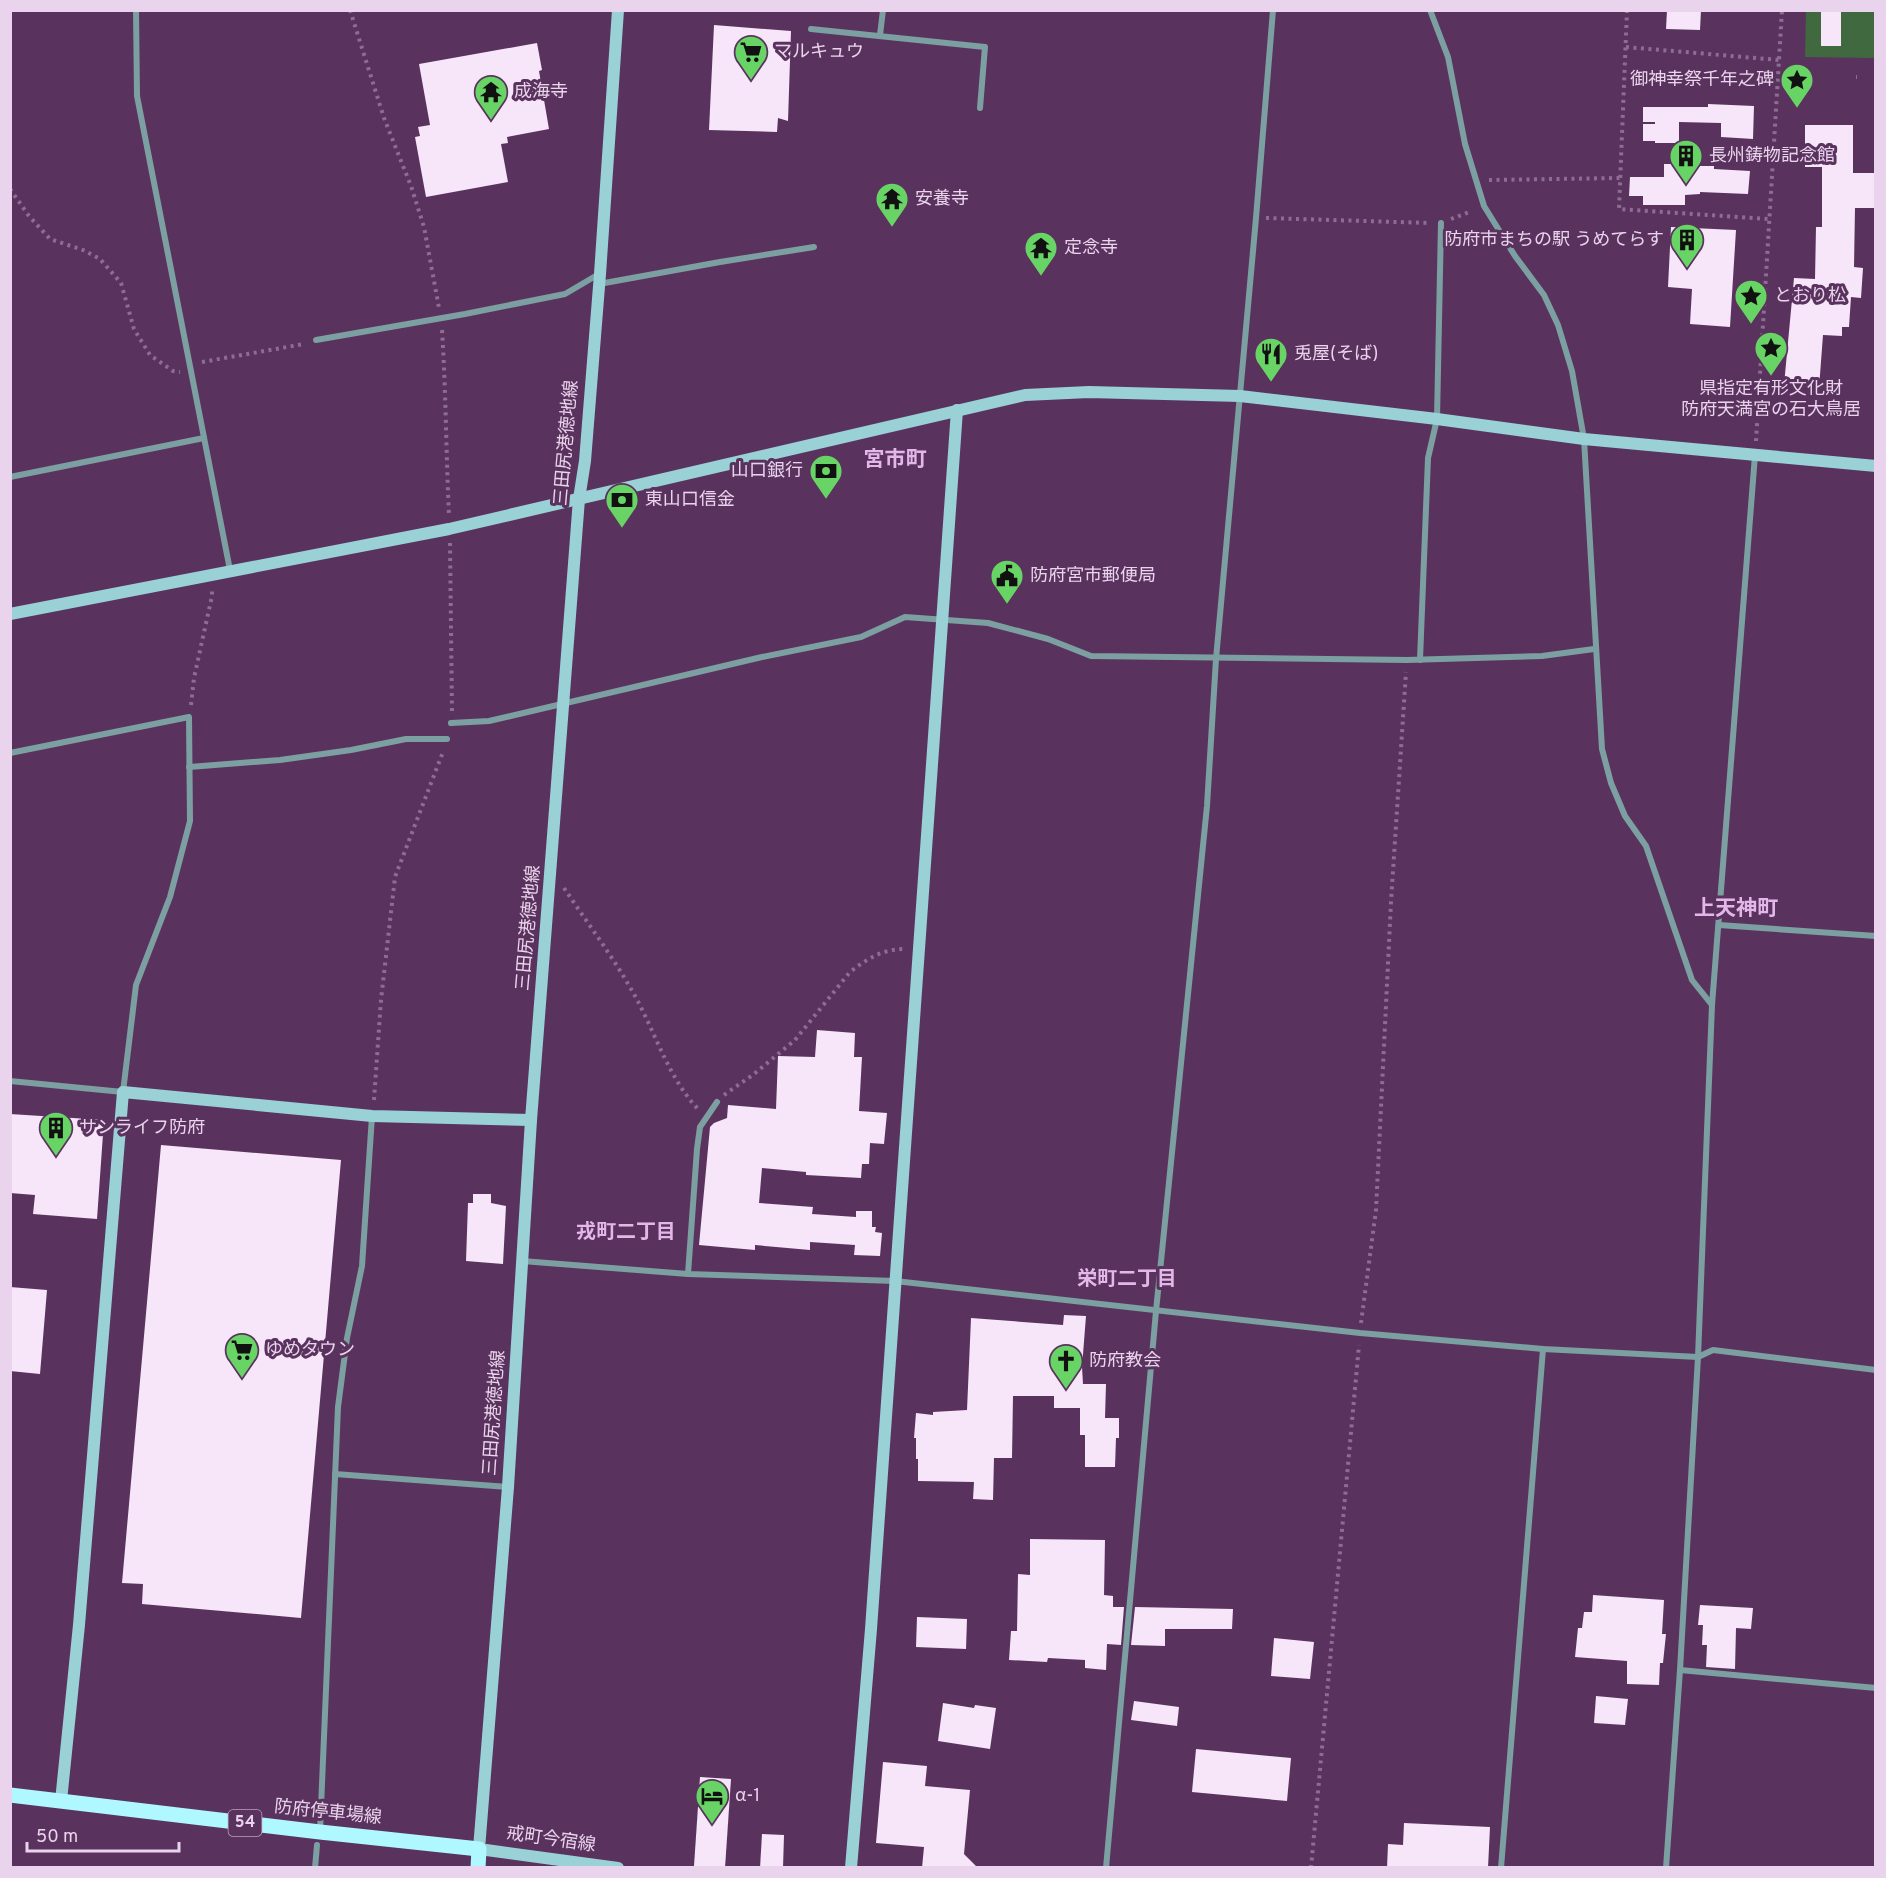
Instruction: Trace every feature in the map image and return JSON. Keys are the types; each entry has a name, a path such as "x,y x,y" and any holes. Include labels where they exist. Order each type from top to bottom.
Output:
{"main road":[{"name":"防府停車場線","path":"10,1795 318,1838 479,1849"},
{"path":"478,1868 479,1849"}],"street":[{"path":"136,10 137,96 230,570"},
{"name":"三田尻港徳地線","path":"479,1849 508,1487 531,1120 579,499 585,461 618,10"},
{"path":"880,35 883,10"},
{"path":"1106,1868 1156,1311 1207,806 1216,659 1273,10"},
{"path":"1430,10 1448,57 1465,144 1484,206 1515,256 1544,294 1558,325 1572,370 1584,439 1594,649 1602,749 1611,783 1625,816 1646,846 1692,980 1712,1005"},
{"path":"811,28 985,47 980,108"},
{"path":"1420,660 1428,458 1437,419 1441,223"},
{"path":"316,340 565,294 599,279 814,248"},
{"path":"10,614 449,529 1025,395 1078,393 1240,396 1584,439 1875,466"},
{"path":"851,1868 871,1629 944,620 957,410"},
{"path":"10,477 204,438"},
{"path":"1666,1868 1698,1357 1712,1005 1755,454"},
{"path":"451,723 489,721 762,657 861,637 905,617 988,623 1048,639 1091,656 1420,660 1542,656 1594,649"},
{"path":"10,753 189,717 190,822 170,897 136,985 123,1092 80,1613 62,1801"},
{"path":"189,767 292,758 351,750 406,739 447,739"},
{"path":"1719,925 1875,936"},
{"path":"10,1081 372,1116 531,1120"},
{"path":"688,1274 700,1127 717,1102"},
{"path":"315,1868 338,1407 347,1338 362,1266 372,1116"},
{"path":"522,1261 688,1274 895,1281 1360,1333 1543,1349 1698,1357 1713,1350 1875,1370"},
{"path":"1500,1868 1543,1349"},
{"path":"336,1474 508,1487"},
{"path":"1680,1670 1875,1688"},
{"name":"戒町今宿線","path":"479,1849 618,1868"}],"path":[{"path":"350,10 384,118 411,186 424,227 441,318 446,384 453,702 451,723"},
{"path":"1627,10 1618,209 1770,219"},
{"path":"1755,454 1782,10"},
{"path":"1626,47 1779,60"},
{"path":"1476,180 1620,178"},
{"path":"10,189 29,216 50,239 83,250 100,259 121,283 134,329 150,355 173,370 192,375"},
{"path":"1256,218 1441,223 1484,206"},
{"path":"190,364 312,343 316,340"},
{"path":"189,717 194,678 212,596 211,575"},
{"path":"1311,1868 1360,1333 1376,1210 1391,902 1407,660"},
{"path":"372,1116 381,1000 395,877 447,739"},
{"path":"552,870 619,967 651,1027 668,1066 691,1101 705,1117"},
{"path":"717,1102 729,1090 754,1074 795,1040 850,972 861,963 890,949 919,949"}],"green space":[{"path":"1806,11 1875,11 1875,58 1805,57"}],"building":[{"path":"1667,10 1701,10 1700,30 1666,29"},
{"path":"1821,10 1841,10 1841,46 1821,46"},
{"path":"714,25 791,31 788,121 778,118 777,132 709,130"},
{"name":"成海寺","path":"537,43 542,70 539,71 549,129 507,137 508,143 501,144 508,182 426,197 415,137 420,136 418,127 430,125 419,64"},
{"path":"1708,104 1754,106 1753,139 1721,137 1721,123 1679,122 1679,143 1643,141 1643,124 1655,124 1655,122 1643,122 1643,107 1708,107"},
{"path":"1805,125 1853,125 1853,173 1875,173 1875,208 1855,208 1854,267 1863,268 1861,298 1851,297 1849,327 1842,327 1842,336 1823,335 1819,388 1784,385 1794,278 1815,279 1816,227 1822,227 1822,167 1805,167"},
{"path":"1664,164 1714,166 1714,169 1750,171 1748,194 1700,192 1700,194 1685,195 1685,205 1643,205 1643,196 1629,196 1630,177 1664,177"},
{"name":"防府市まちの駅 うめてらす","path":"1671,227 1736,230 1730,327 1690,324 1692,289 1668,287"},
{"path":"817,1030 855,1033 854,1057 862,1057 859,1111 887,1113 884,1144 870,1143 869,1164 862,1164 861,1178 806,1175 806,1172 762,1168 759,1203 813,1207 812,1214 856,1217 856,1211 872,1211 872,1227 876,1227 875,1232 882,1233 880,1256 854,1255 855,1245 810,1242 810,1250 755,1245 755,1250 699,1245 710,1127 727,1118 728,1105 776,1109 778,1056 815,1057"},
{"name":"サンライフ防府","path":"10,1114 104,1120 97,1219 33,1214 35,1195 10,1193"},
{"path":"161,1145 341,1160 301,1618 142,1604 143,1584 122,1583"},
{"path":"473,1194 491,1194 491,1203 506,1206 503,1264 466,1261 468,1203 473,1203"},
{"path":"10,1287 47,1290 40,1374 10,1371"},
{"path":"1064,1315 1086,1316 1083,1384 1106,1384 1105,1418 1119,1418 1115,1467 1085,1467 1085,1435 1080,1435 1080,1408 1054,1408 1054,1396 1013,1396 1012,1458 994,1458 993,1500 973,1499 974,1482 918,1481 918,1459 916,1459 916,1438 914,1438 916,1413 933,1415 933,1412 967,1410 971,1318 1063,1325"},
{"path":"1030,1539 1105,1540 1104,1595 1113,1596 1113,1607 1124,1607 1121,1645 1107,1644 1106,1670 1085,1668 1085,1660 1048,1658 1047,1662 1009,1660 1011,1631 1017,1631 1018,1574 1030,1575"},
{"path":"1593,1595 1664,1600 1662,1634 1666,1634 1663,1663 1660,1663 1659,1685 1627,1684 1627,1661 1575,1657 1578,1628 1582,1628 1584,1612 1592,1612"},
{"path":"1700,1605 1753,1608 1751,1629 1736,1628 1735,1669 1706,1667 1707,1645 1702,1645 1703,1625 1698,1625"},
{"path":"1135,1607 1233,1609 1232,1629 1165,1629 1165,1646 1131,1645"},
{"path":"917,1617 967,1619 966,1649 916,1647"},
{"path":"1274,1638 1314,1642 1310,1679 1271,1676"},
{"path":"1596,1696 1628,1699 1625,1725 1594,1723"},
{"path":"1134,1701 1179,1707 1177,1726 1131,1720"},
{"path":"943,1703 974,1708 975,1705 996,1708 990,1749 938,1741"},
{"path":"1196,1749 1291,1758 1287,1801 1192,1792"},
{"path":"883,1762 927,1766 925,1786 970,1790 964,1854 978,1868 922,1868 924,1847 876,1843"},
{"path":"700,1777 731,1779 725,1868 694,1866"},
{"path":"1404,1823 1490,1827 1488,1868 1387,1868 1388,1844 1403,1845"},
{"path":"762,1834 784,1835 783,1868 760,1868"}],"place":[{"name":"マルキュウ","path":"751,81"},
{"name":"御神幸祭千年之碑","path":"1797,109"},
{"name":"成海寺","path":"491,121"},
{"name":"長州鋳物記念館","path":"1686,185"},
{"name":"安養寺","path":"892,228"},
{"name":"防府市まちの駅 うめてらす","path":"1687,269"},
{"name":"定念寺","path":"1041,277"},
{"name":"とおり松","path":"1751,325"},
{"name":"県指定有形文化財 防府天満宮の石大鳥居","path":"1771,377"},
{"name":"兎屋(そば)","path":"1271,383"},
{"name":"山口銀行","path":"826,500"},
{"name":"東山口信金","path":"622,529"},
{"name":"防府宮市郵便局","path":"1007,605"},
{"name":"サンライフ防府","path":"56,1157"},
{"name":"ゆめタウン","path":"242,1379"},
{"name":"防府教会","path":"1066,1390"},
{"name":"α-1","path":"712,1825"}],"district":[{"name":"宮市町","path":"895,460"},
{"name":"上天神町","path":"1736,909"},
{"name":"戎町二丁目","path":"626,1233"},
{"name":"栄町二丁目","path":"1127,1280"}]}
